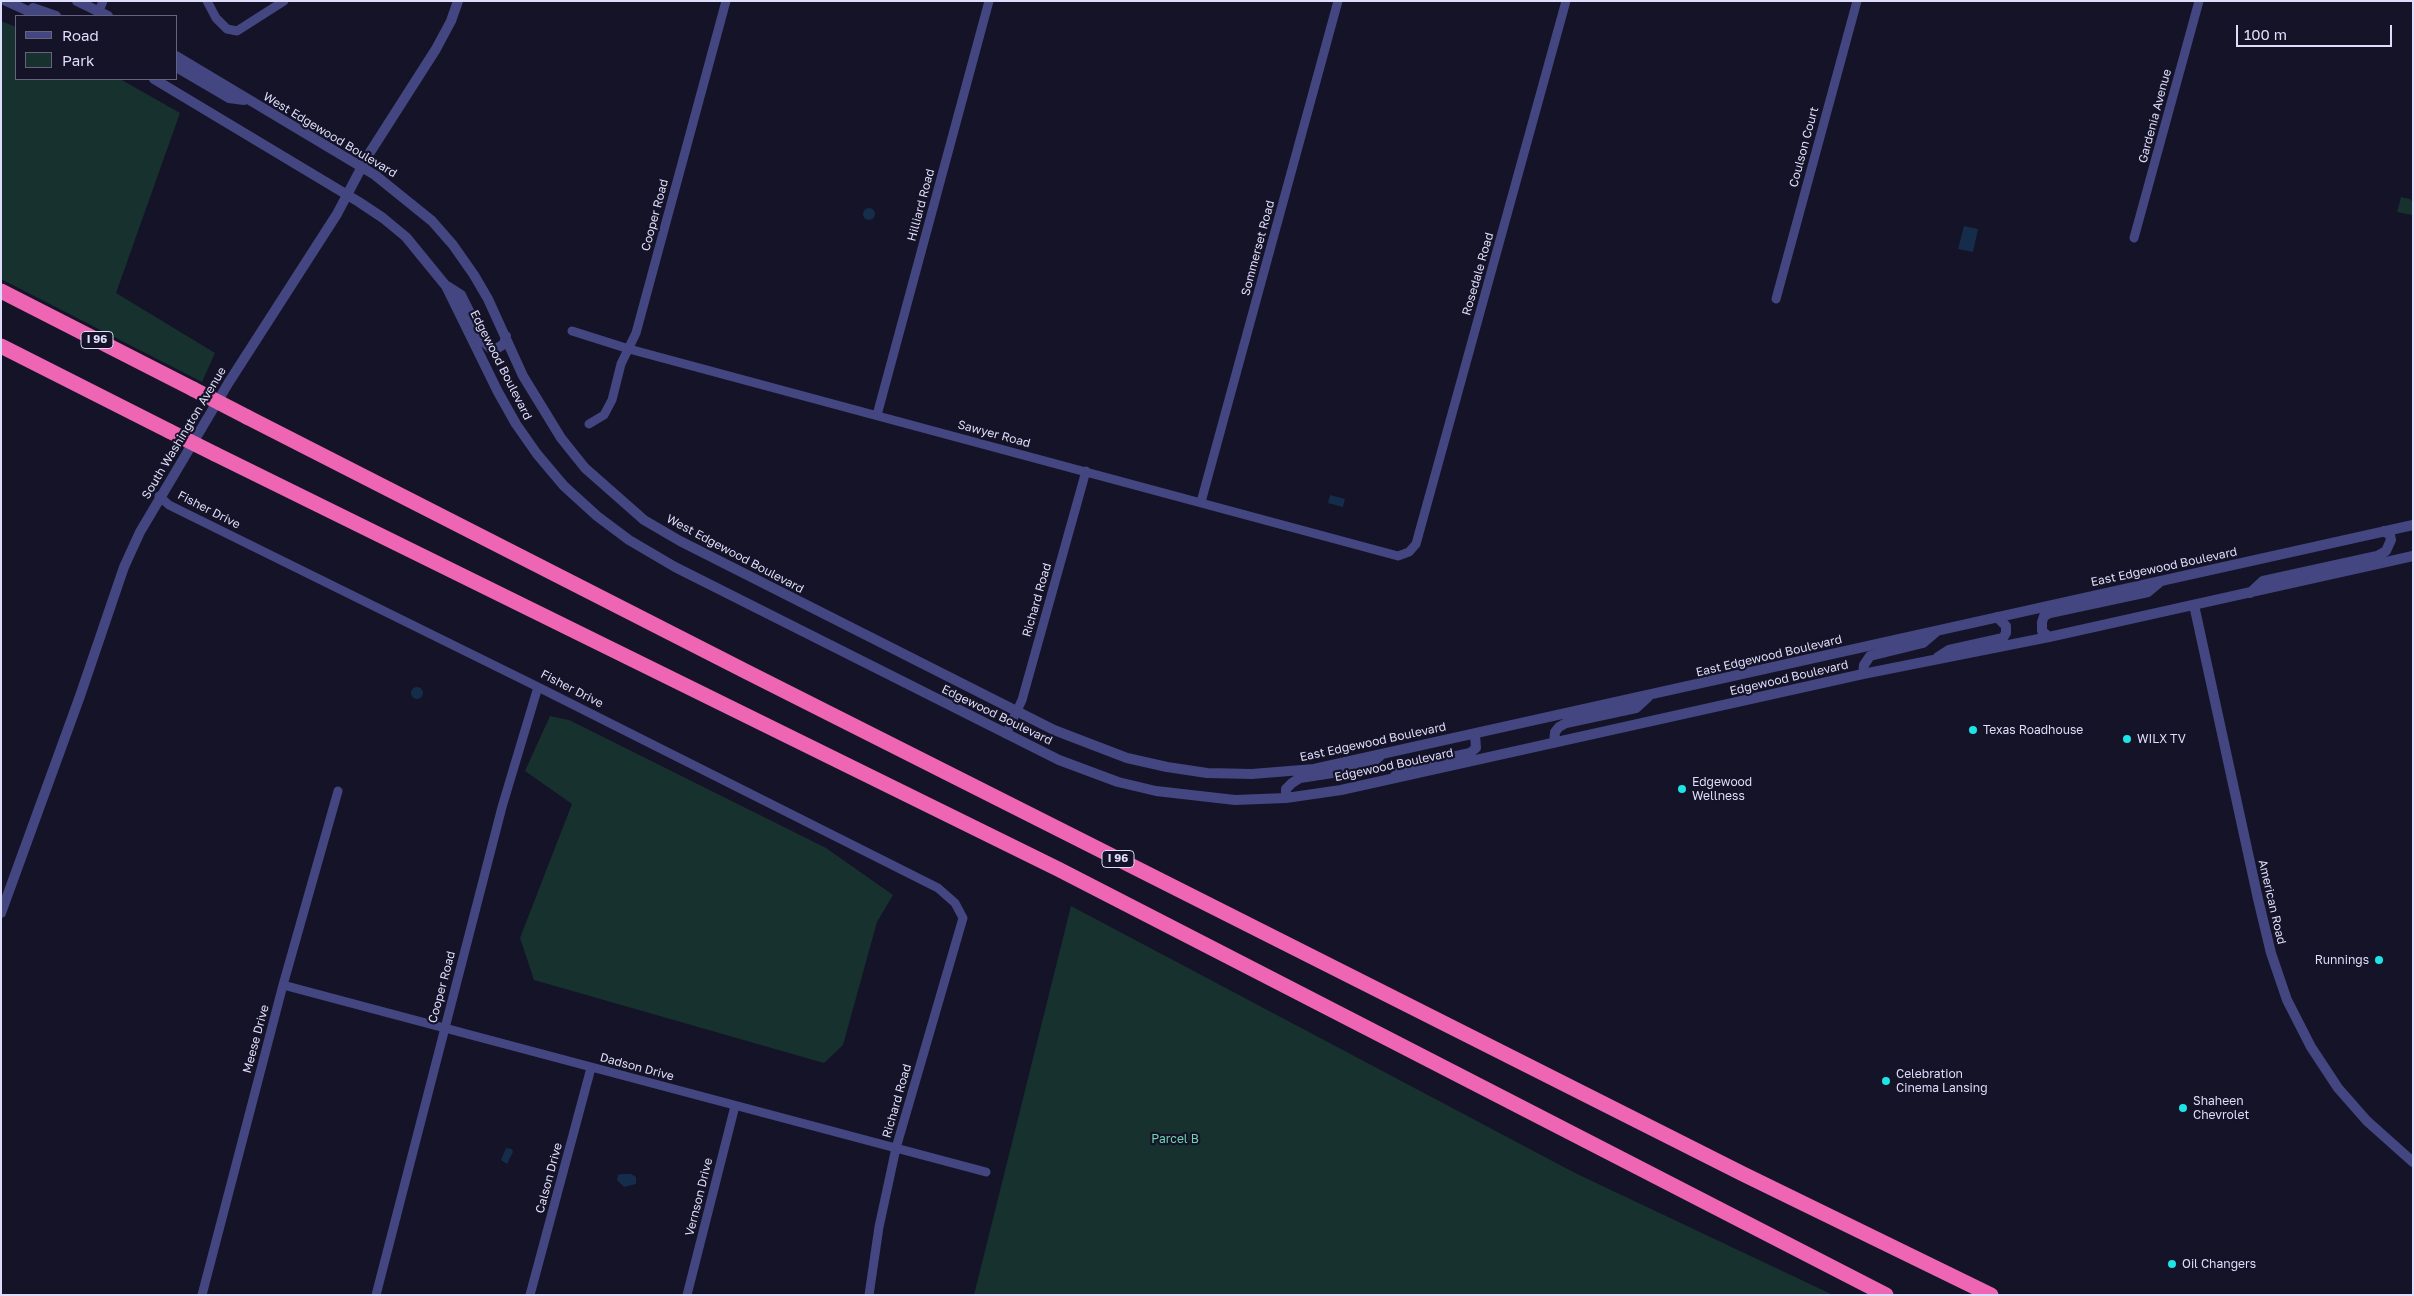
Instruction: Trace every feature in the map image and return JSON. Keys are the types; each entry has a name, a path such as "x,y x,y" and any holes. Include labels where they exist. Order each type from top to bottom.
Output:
{"highway":[{"name":"I 96","path":"1,290 756,677 1743,1174 1991,1295"},
{"path":"1,346 215,454 1058,870 1886,1295"}],"street":[{"path":"6,1 37,15"},
{"path":"207,1 216,18 227,29 237,31 284,1"},
{"name":"South Washington Avenue","path":"1,913 80,696 124,567 159,496 337,214 367,157 436,49 451,21 458,1"},
{"name":"Cooper Road","path":"589,424 604,415 612,400 621,364 636,333 726,1"},
{"name":"Hilliard Road","path":"877,416 989,1"},
{"name":"Sommerset Road","path":"1201,502 1338,1"},
{"name":"Rosedale Road","path":"1409,552 1416,544 1566,1"},
{"name":"Coulson Court","path":"1776,299 1857,1"},
{"name":"Gardenia Avenue","path":"2134,238 2199,1"},
{"path":"79,2 102,11"},
{"path":"24,8 37,8 54,15"},
{"name":"West Edgewood Boulevard","path":"178,57 363,167 400,193 432,221 454,245 488,299 523,376 560,438 585,468 644,520 680,541 1017,712 1087,744 1127,758"},
{"path":"178,68 229,98 250,101"},
{"name":"Edgewood Boulevard","path":"164,82 346,194 383,218 406,237 446,286 516,424 564,486 597,516 629,540 676,567 1006,734 1090,773 1156,791 1235,800 1286,798 1341,790 1863,674 2049,637"},
{"path":"446,286 461,295 485,343 490,348 496,349 504,344 506,336"},
{"name":"Sawyer Road","path":"572,331 877,416 1398,556 1409,552"},
{"name":"Richard Road","path":"1006,734 1025,690 1086,471"},
{"name":"Fisher Drive","path":"159,496 169,505 538,686 938,888 955,903 963,918"},
{"name":"East Edgewood Boulevard","path":"1127,758 1206,773 1252,774 1314,769 2413,525"},
{"path":"2249,593 2263,581 2377,556 2386,551 2392,540 2384,531"},
{"path":"2163,580 2148,592 2050,613 2044,616 2042,631 2049,637 2413,556"},
{"name":"American Road","path":"2194,605 2262,917 2271,953 2287,1000 2311,1047 2338,1088 2366,1121 2413,1162"},
{"path":"1931,662 1949,650 2003,638 2006,633 2006,626 1996,617"},
{"path":"1863,674 1864,665 1870,656 1922,643 1936,631"},
{"name":"Cooper Road","path":"376,1295 502,807 538,686"},
{"path":"1554,743 1555,732 1566,723 1636,708 1649,696"},
{"path":"1394,778 1402,768 1470,753 1476,748 1476,734"},
{"path":"1286,798 1286,789 1300,778 1365,768 1381,755"},
{"name":"Meese Drive","path":"202,1295 283,985 338,791"},
{"name":"Richard Road","path":"869,1295 880,1226 896,1148 963,918"},
{"name":"Dadson Drive","path":"283,985 986,1172"},
{"name":"Calson Drive","path":"530,1295 591,1068"},
{"name":"Vernson Drive","path":"687,1295 735,1106"}],"green space":[{"path":"1,21 15,27 15,80 122,80 180,113 116,293 215,353 202,382 1,279"},
{"path":"2401,197 2410,199 2413,203 2412,215 2397,212"},
{"path":"550,716 569,720 826,848 893,895 877,922 843,1045 824,1063 534,980 520,938 572,804 525,771"},
{"name":"Parcel B","path":"1071,906 1575,1173 1833,1295 974,1295"}],"water":[{"path":"869,208 875,214 869,220 863,214"},
{"path":"1964,226 1978,229 1973,252 1958,249"},
{"path":"1330,495 1345,499 1343,507 1328,503"},
{"path":"415,687 419,687 423,693 419,699 415,699 411,695 411,691"},
{"path":"506,1148 512,1149 513,1152 507,1164 501,1160"},
{"path":"631,1174 636,1177 636,1184 624,1187 617,1180 618,1175"}],"place":[{"name":"Texas Roadhouse","path":"1973,730"},
{"name":"WILX TV","path":"2127,739"},
{"name":"Edgewood Wellness","path":"1682,789"},
{"name":"Runnings","path":"2379,960"},
{"name":"Celebration Cinema Lansing","path":"1886,1081"},
{"name":"Shaheen Chevrolet","path":"2183,1108"},
{"name":"Oil Changers","path":"2172,1264"}]}
